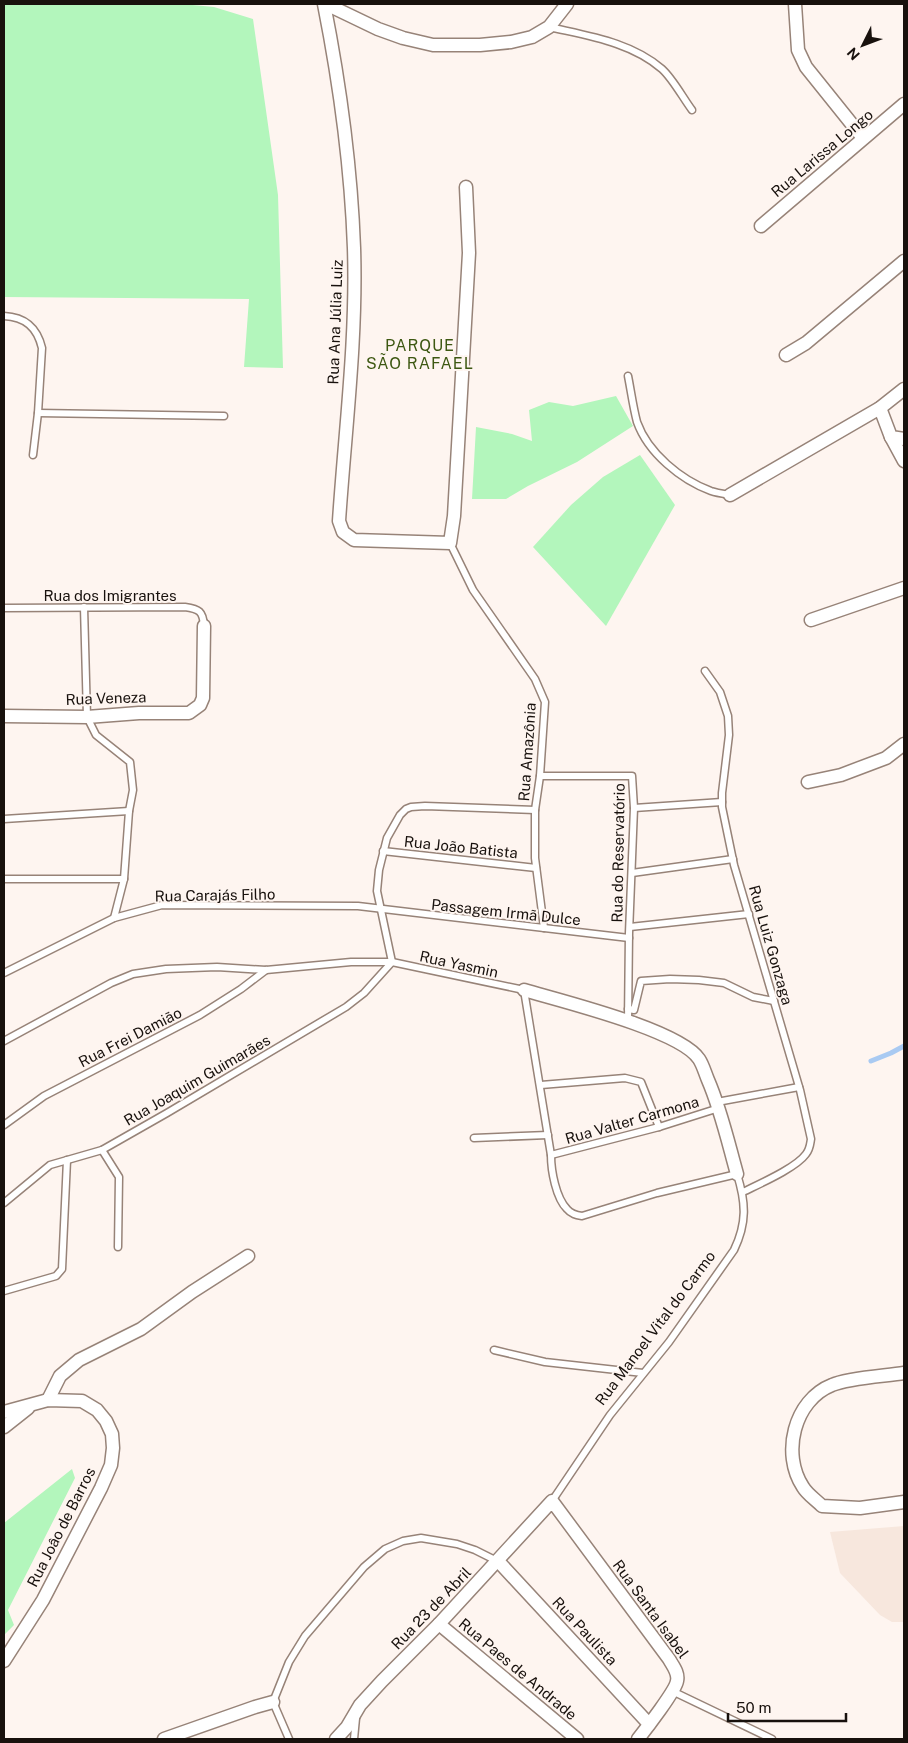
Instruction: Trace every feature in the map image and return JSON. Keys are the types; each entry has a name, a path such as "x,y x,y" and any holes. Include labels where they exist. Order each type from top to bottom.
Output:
{"street":[{"path":"325,4 378,29 403,38 433,45 480,45 511,42 532,37 548,27 567,4"},
{"name":"Rua Ana Júlia Luiz","path":"325,4 337,67 344,121 354,249 349,395 339,521 341,528 348,537 354,540 450,544"},
{"path":"795,4 798,50 806,67 863,138"},
{"name":"Rua Larissa Longo","path":"761,226 904,104"},
{"path":"450,544 454,516 469,263 466,187"},
{"path":"786,355 806,342 904,261"},
{"path":"730,495 880,408 904,389"},
{"path":"880,408 898,438 904,461"},
{"path":"811,620 904,588"},
{"name":"Rua Veneza","path":"4,716 87,717 139,713 189,713 200,705 203,698 204,626"},
{"path":"808,782 841,775 886,758 904,744"},
{"name":"Rua Manoel Vital do Carmo","path":"524,990 628,1016 687,1047 699,1058 718,1105 737,1174"},
{"path":"48,1400 60,1376 79,1360 141,1329 192,1292 248,1256"},
{"path":"904,1373 832,1384 816,1394 801,1413 793,1436 792,1463 803,1488 822,1506 860,1508 904,1502"},
{"name":"Rua Joâo de Barros","path":"4,1661 26,1629 47,1592 101,1488 111,1465 114,1448 112,1434 106,1421 98,1410 82,1401 48,1400 13,1412"},
{"path":"4,1427 13,1412"},
{"name":"Rua 23 de Abril","path":"336,1739 382,1681 440,1624 552,1500"},
{"name":"Rua Santa Isabel","path":"552,1500 669,1659 677,1674 678,1682 638,1739"},
{"name":"Rua Paulista","path":"498,1561 649,1724"},
{"name":"Rua Paes de Andrade","path":"440,1624 577,1739"},
{"path":"164,1739 255,1706 273,1702"}],"lane":[{"path":"548,27 606,40 642,54 664,70 692,110"},
{"path":"4,316 23,319 32,326 40,337 42,348 34,454"},
{"path":"628,376 637,422 648,444 684,477 712,491 730,495"},
{"path":"38,413 224,416"},
{"name":"Rua Amazônia","path":"450,544 473,590 535,679 545,702 540,776 535,810 536,868 544,928"},
{"path":"84,607 87,717 96,735 130,762 133,790 129,811 124,879 114,918"},
{"name":"Rua dos Imigrantes","path":"4,608 185,607 195,608 200,611 204,616 204,626"},
{"name":"Rua Luiz Gonzaga","path":"705,670 720,692 728,716 722,802 733,859 810,1130 810,1148 798,1163 743,1192"},
{"name":"Rua do Reservatório","path":"540,776 632,776 634,808 628,1016"},
{"path":"634,808 722,802"},
{"path":"392,962 377,891 379,870 386,838 394,823 406,809 425,806 535,810"},
{"path":"4,819 129,811"},
{"name":"Rua João Batista","path":"383,851 536,868"},
{"path":"632,873 733,859"},
{"path":"4,879 124,879"},
{"name":"Rua Carajás Filho","path":"4,973 114,918 162,905 358,906 380,910"},
{"name":"Passagem Irmã Dulce","path":"380,910 629,938"},
{"path":"630,928 748,914"},
{"name":"Rua Yasmin","path":"4,1041 111,983 133,974 166,968 217,967 266,970 343,963 392,962 524,990"},
{"name":"Rua Joaquim Guimarães","path":"4,1203 50,1164 102,1150 346,1007 364,993 392,962"},
{"name":"Rua Frei Damião","path":"4,1125 44,1096 200,1015 241,989 266,970"},
{"path":"628,1016 634,1010 641,981 670,979 724,983 753,997 774,1001"},
{"path":"524,990 551,1155 551,1171 561,1200 567,1209 574,1214 582,1216 657,1194 737,1174"},
{"path":"540,1085 625,1078 641,1082 659,1127"},
{"name":"Rua Valter Carmona","path":"551,1155 659,1127 718,1105 799,1087"},
{"path":"474,1138 548,1136"},
{"path":"102,1150 118,1177 118,1247"},
{"path":"4,1291 56,1276 62,1269 67,1160"},
{"name":"Rua Manoel Vital do Carmo","path":"552,1500 610,1415 680,1327 734,1250 744,1222 743,1192 737,1174"},
{"path":"494,1350 545,1362 643,1373"},
{"path":"290,1739 273,1702 289,1662 305,1636 358,1573 385,1549 404,1541 421,1538 457,1544 498,1561"},
{"path":"672,1691 772,1739"},
{"path":"354,1739 357,1711"}],"shaded area":[{"path":"904,1526 904,1622 892,1622 880,1615 840,1573 830,1532"}],"green space":[{"path":"4,4 182,4 214,7 253,19 278,195 283,368 244,367 249,299 4,297"},
{"path":"616,396 633,426 577,462 506,499 472,499 476,427 512,434 532,441 529,410 549,402 573,406"},
{"path":"640,455 675,505 606,626 533,547 571,505 603,477"},
{"path":"72,1469 75,1478 8,1610 14,1625 4,1635 4,1523"}],"waterway":[{"path":"871,1061 904,1046"}],"district":[{"name":"PARQUE SÃO RAFAEL","path":"420,354"}]}
